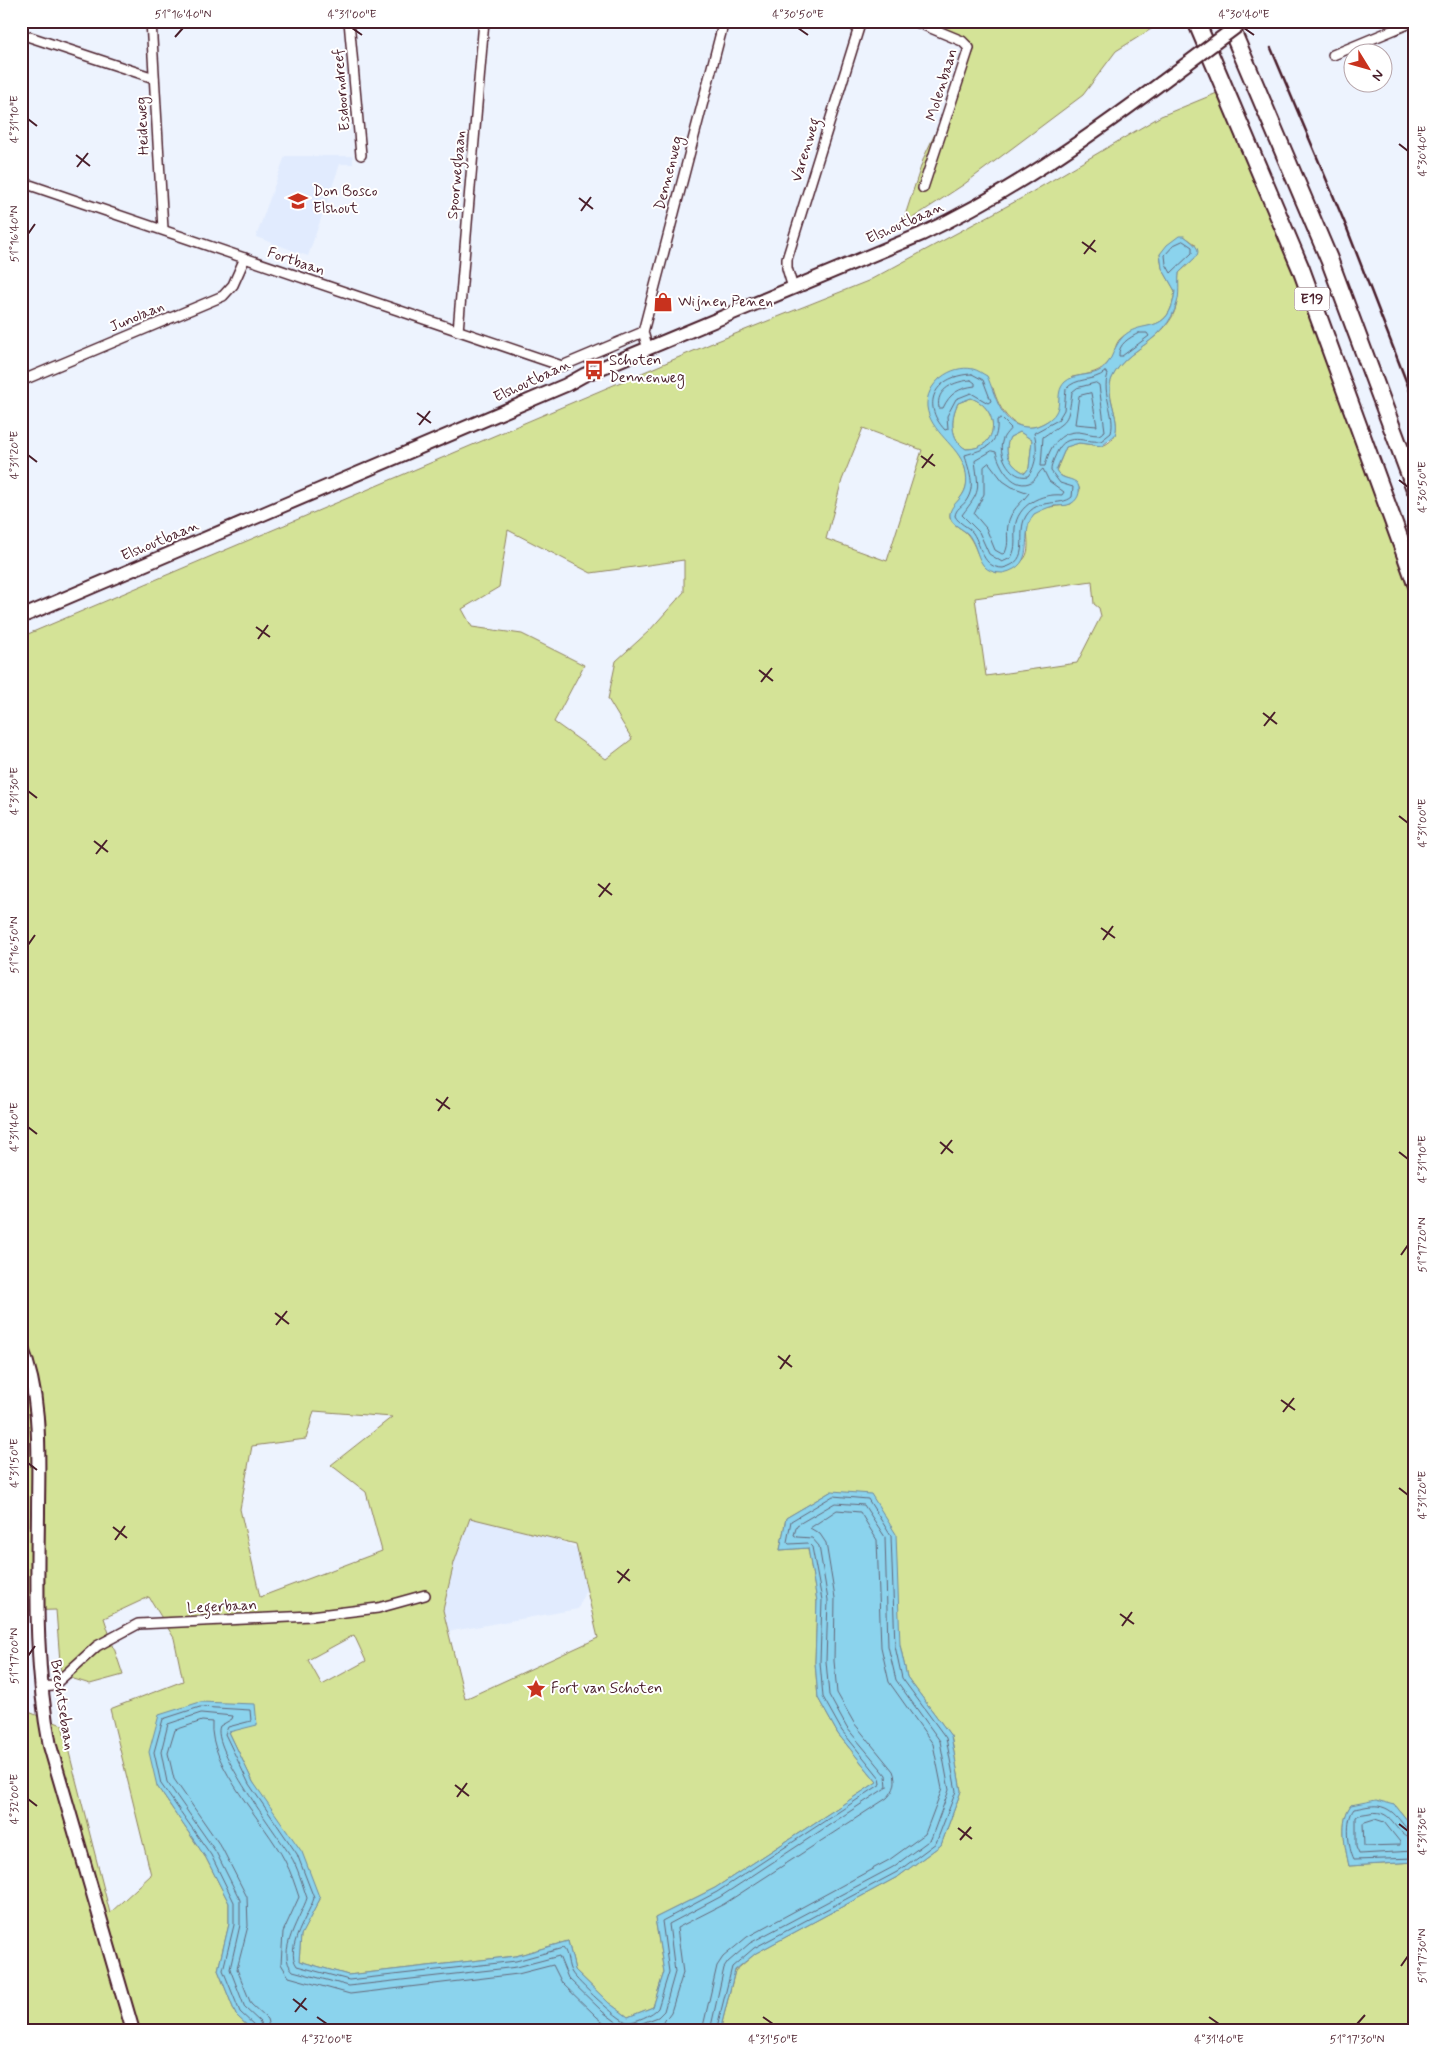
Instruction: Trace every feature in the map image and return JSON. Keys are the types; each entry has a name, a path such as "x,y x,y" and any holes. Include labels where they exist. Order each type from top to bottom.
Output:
{"highway":[{"name":"E19","path":"1196,21 1301,269 1415,581"},
{"name":"E19","path":"1228,21 1329,258 1415,489"}],"main road":[{"name":"Elshoutbaan","path":"21,617 922,234 984,202 1072,148 1244,21"},
{"name":"Brechtsebaan","path":"21,1346 30,1376 38,1424 37,1643 40,1687 50,1746 133,2031"}],"street":[{"name":"Heideweg","path":"150,21 163,229"},
{"name":"Esdoorndreef","path":"349,21 361,155"},
{"name":"Spoorwegbaan","path":"458,330 484,21"},
{"name":"Dennenweg","path":"643,332 724,21"},
{"name":"Varenweg","path":"793,288 787,268 787,259 861,21"},
{"name":"Molenbaan","path":"914,21 962,41 970,48 923,188"},
{"path":"1333,55 1415,21"},
{"path":"21,34 154,78"},
{"name":"Fortbaan","path":"21,182 562,366 643,332"},
{"name":"Junolaan","path":"21,381 223,296 232,285 245,258"},
{"path":"643,332 648,349"},
{"name":"Legerbaan","path":"40,1687 52,1686 97,1646 138,1624 329,1614 378,1608 425,1595"}],"shaded area":[{"name":"Don Bosco Elshout","path":"285,156 353,156 353,164 340,164 308,256 256,237"},
{"path":"470,1512 517,1523 599,1557 578,1609 441,1633 436,1612"}],"green space":[{"path":"922,21 1164,21 1116,51 1083,95 963,185 902,225 924,157 975,49"},
{"path":"1217,93 1293,273 1401,566 1415,614 1415,1830 1395,1805 1351,1805 1345,1819 1344,1834 1349,1866 1415,1862 1415,2031 720,2031 735,1971 756,1953 899,1876 941,1845 961,1791 951,1736 907,1677 900,1645 832,1491 786,1518 780,1550 808,1548 817,1601 815,1662 818,1698 838,1734 877,1782 715,1888 655,1918 664,1972 653,2007 628,2017 609,2003 575,1970 568,1941 516,1956 348,1975 299,1961 301,1934 320,1899 253,1782 229,1732 255,1705 157,1786 206,1858 229,1903 229,1924 218,1970 236,2015 253,2031 21,2031 21,1709 62,1725 110,1913 151,1875 110,1709 183,1681 174,1638 149,1597 104,1618 123,1675 90,1684 61,1675 56,1610 21,1611 21,637 710,344 868,281 1020,199 1161,116","holes":["1184,236 1195,244 1197,256 1179,273 1175,311 1166,326 1123,362 1111,380 1110,388 1115,416 1115,434 1111,441 1102,446 1079,443 1066,447 1056,471 1076,483 1080,490 1071,504 1042,509 1034,514 1028,525 1028,550 1022,561 997,573 990,570 982,562 968,535 953,523 950,517 953,507 961,497 967,484 967,476 958,453 930,415 928,404 931,392 940,378 993,388 999,405 1016,424 1032,427 1049,420 1057,412 1061,393 1072,377 1100,370 1112,357 1119,340 1127,333 1153,325 1167,316 1172,306 1175,291 1162,268 1160,254","863,428 922,450 887,561 826,539 842,480","508,530 591,573 684,560 684,592 649,631 616,661 608,699 632,739 606,759 554,722 584,665 522,634 472,627 462,609 499,587","1092,581 1094,604 1099,608 1101,616 1077,663 986,676 975,598","314,1411 392,1417 331,1465 366,1492 382,1551 260,1597 240,1509 252,1446 306,1439","470,1518 576,1544 598,1638 465,1699 443,1610 454,1563","354,1635 366,1661 322,1685 308,1660"]},
{"path":"971,398 981,403 987,410 992,427 991,436 986,442 977,447 966,449 954,434 953,422 958,403"},
{"path":"1020,432 1032,440 1029,468 1025,473 1012,463 1007,448 1010,437"}],"water":[{"path":"1179,236 1184,236 1192,242 1198,251 1195,258 1179,273 1178,300 1164,328 1127,359 1112,378 1110,392 1116,421 1115,435 1102,446 1079,443 1066,447 1056,470 1060,475 1078,484 1079,493 1076,499 1070,504 1053,506 1034,514 1027,531 1024,556 1021,563 1014,569 1003,573 988,569 980,560 968,534 955,524 950,516 953,506 964,493 967,479 965,468 957,452 938,431 929,416 927,407 930,391 941,377 948,373 965,368 975,370 987,376 1000,408 1010,421 1017,425 1029,427 1044,423 1056,413 1061,387 1065,382 1076,376 1097,372 1102,369 1109,362 1118,343 1129,332 1153,325 1167,316 1172,306 1175,291 1162,268 1160,254 1167,245","holes":["971,398 981,403 987,410 992,427 991,436 986,442 977,447 966,449 954,434 953,422 958,403","1020,432 1032,440 1029,468 1025,473 1012,463 1007,448 1010,437"]},
{"path":"832,1491 871,1494 896,1534 900,1645 907,1677 951,1736 961,1791 941,1845 899,1876 756,1953 735,1970 720,2031 253,2031 236,2015 218,1970 229,1924 229,1903 206,1858 157,1786 149,1752 159,1715 200,1702 255,1704 257,1725 229,1732 253,1782 302,1852 320,1899 301,1935 299,1961 348,1975 516,1956 568,1941 575,1970 609,2003 628,2017 653,2007 664,1972 655,1918 715,1888 877,1782 838,1734 818,1698 815,1662 817,1601 808,1548 780,1550 786,1518"},
{"path":"1376,1800 1395,1805 1415,1830 1415,1862 1349,1866 1344,1834 1347,1811 1351,1805"}],"railway":[{"path":"1271,48 1346,226 1415,404"}],"place":[{"name":"Don Bosco Elshout","path":"298,201"},
{"name":"Wijnen Penen","path":"663,302"},
{"name":"Schoten Dennenweg","path":"594,370"},
{"name":"Fort van Schoten","path":"536,1689"}]}
